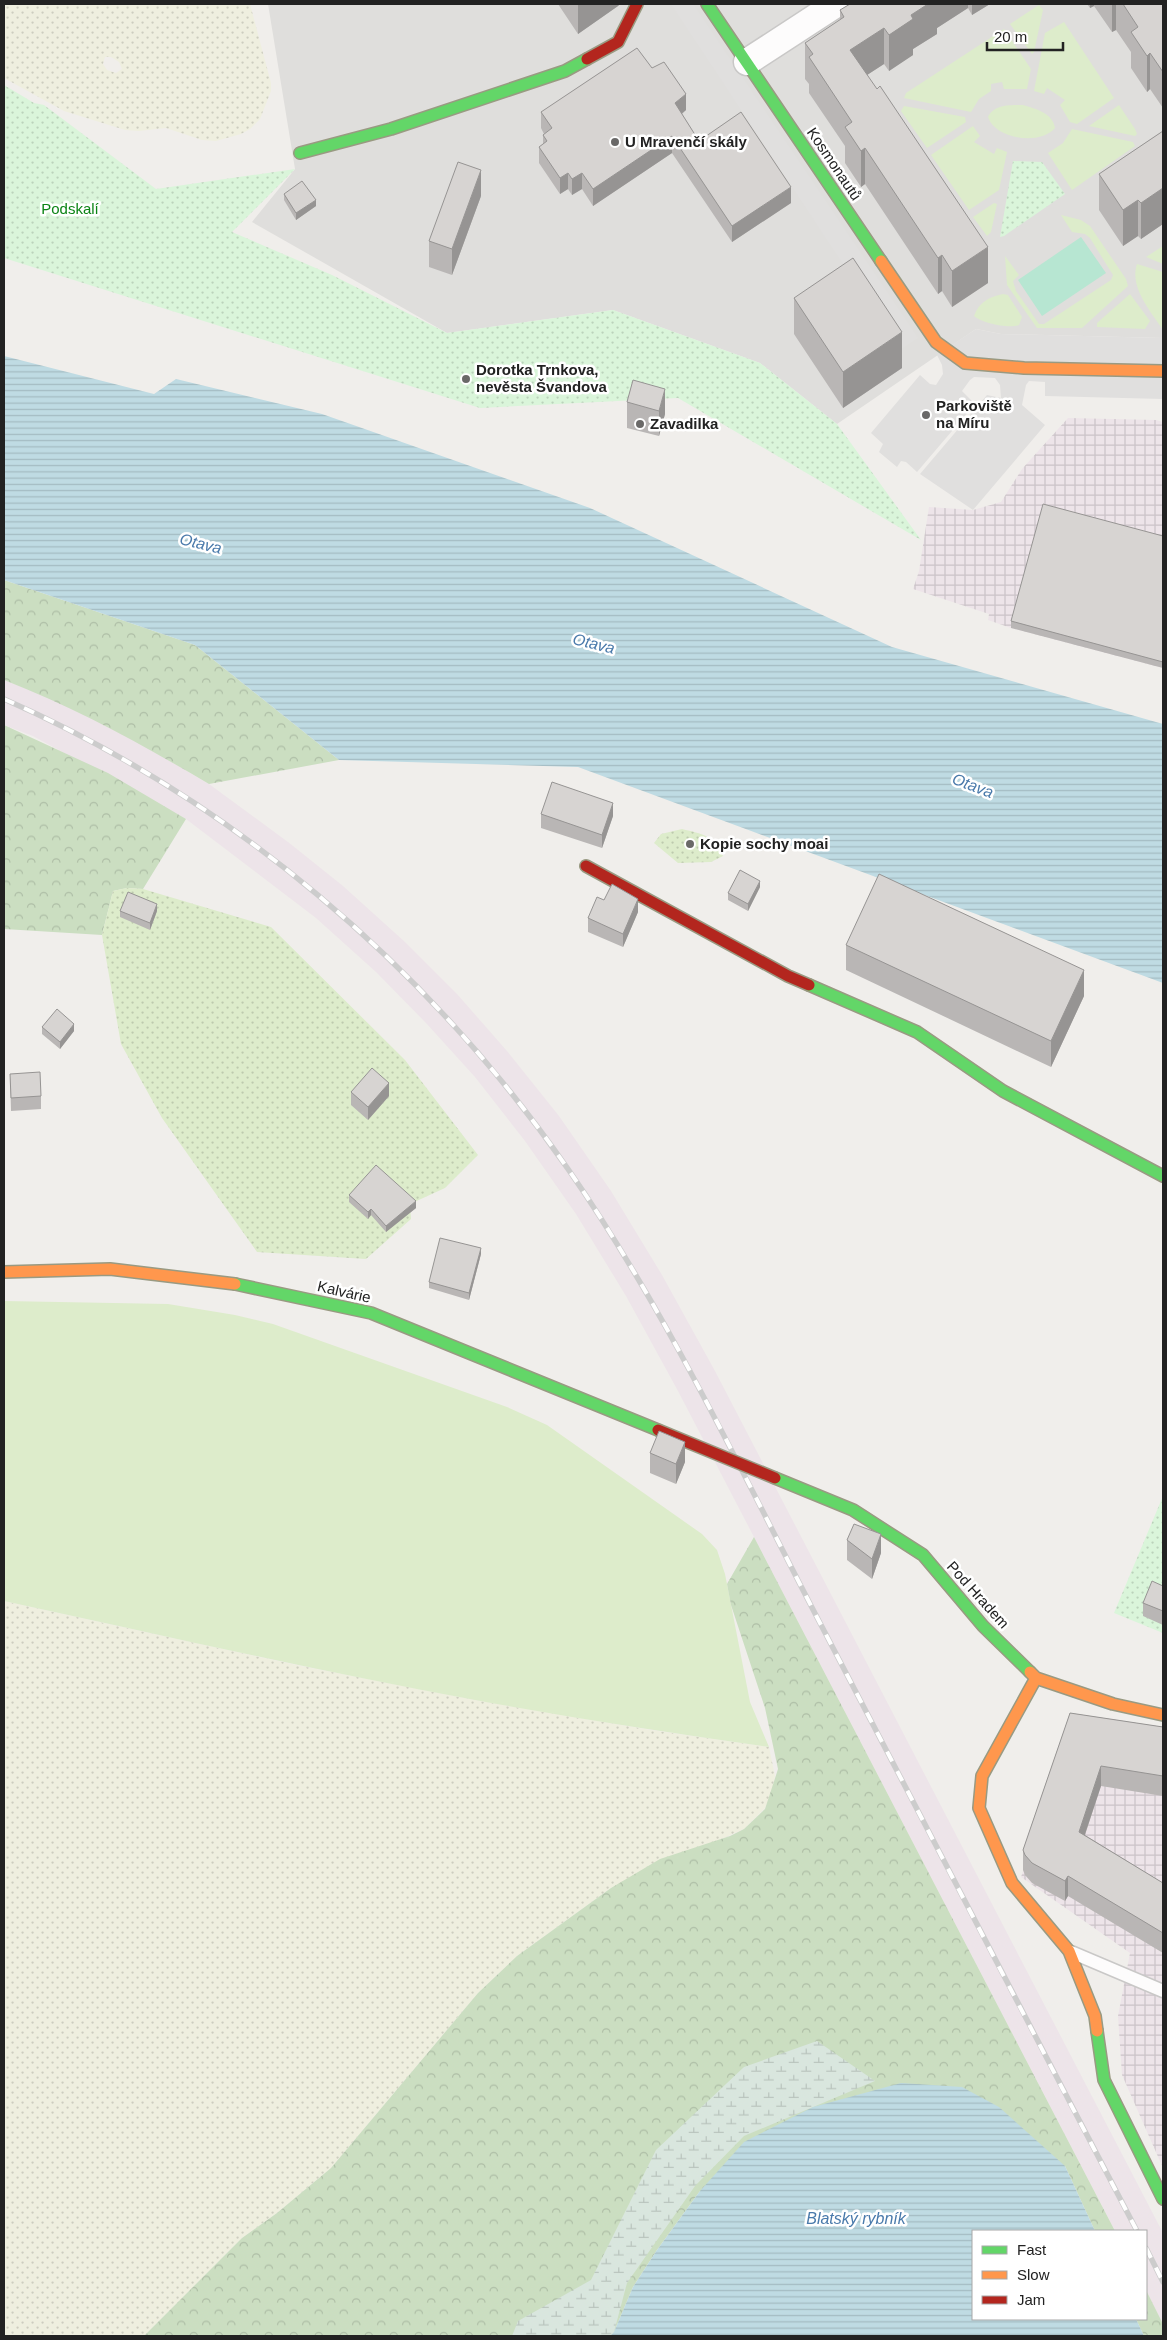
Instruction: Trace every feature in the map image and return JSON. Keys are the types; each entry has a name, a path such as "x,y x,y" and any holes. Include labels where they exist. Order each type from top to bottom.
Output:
{"street":[{"path":"300,153 391,129 565,70 618,42 637,4"},
{"name":"Kosmonautů","path":"707,4 936,342 964,362 1024,368 1163,371"},
{"path":"747,62 836,4"},
{"path":"586,866 788,976 917,1032 1003,1091 1163,1176"},
{"name":"Kalvárie","path":"4,1272 110,1269 129,1271 244,1285 371,1313 775,1478"},
{"name":"Pod Hradem","path":"775,1478 853,1510 923,1556 983,1626 1036,1678 1113,1704 1163,1715"},
{"path":"1036,1678 982,1776 979,1808 1012,1883 1069,1951 1095,2016 1104,2080 1163,2199"}],"lane":[{"path":"1069,1951 1163,1991"}],"shaded area":[{"path":"268,4 1163,4 1163,338 1001,334 976,329 837,424 760,363 613,310 447,333 252,222 295,169"},
{"path":"671,4 693,4 918,338 900,350"},
{"name":"Parkoviště na Míru","path":"976,329 1001,334 1163,338 1163,399 1045,396 1045,382 1029,381 1026,385 1022,405 1045,425 973,510 920,474 987,395 1001,398 1000,385 995,378 974,377 970,380 962,391 975,404 917,472 906,462 901,461 897,467 879,452 883,444 871,433 920,375 930,384 936,385 943,374 942,365 937,355"},
{"path":"1068,418 1156,420 1163,422 1163,668 1011,628 988,620 989,614 913,589 919,571 929,507 973,510 1001,502 1022,469"},
{"path":"4,680 50,698 128,736 209,784 288,842 343,886 405,942 457,994 507,1051 559,1116 611,1191 662,1275 715,1371 1163,2233 1163,2324 1147,2292 1147,2230 1114,2230 678,1391 626,1296 576,1214 525,1141 475,1077 426,1023 376,972 316,918 186,819 33,736 4,725"},
{"path":"1070,1733 1163,1747 1163,2168 1122,2075 1118,2016 1130,1953 1021,1877"}],"green space":[{"path":"4,4 250,4 271,83 271,91 260,119 250,129 241,134 216,141 202,140 166,128 139,131 125,130 64,111 4,78","holes":["105,57 111,57 119,62 122,69 116,73 107,70 103,64"]},
{"path":"1039,5 1043,10 1032,54 1010,24"},
{"path":"1064,22 1114,98 1077,124 1070,122 1060,105 1065,100 1047,88 1044,94 1034,91 1045,33"},
{"path":"1004,29 1031,69 1027,89 1004,89 1002,82 991,84 991,91 979,99 971,112 904,98 906,93"},
{"name":"Podskalí","path":"4,85 34,103 44,105 156,189 295,169 232,232 332,275 447,333 613,310 760,363 837,424 921,540 678,398 480,408 4,258"},
{"path":"1023,105 1047,115 1054,123 1055,128 1048,134 1039,137 1018,138 999,131 992,125 988,117 999,107"},
{"path":"1119,105 1135,129 1137,134 1135,136 1089,126"},
{"path":"904,106 965,117 966,122 927,148 901,111"},
{"path":"973,126 980,136 974,142 994,154 997,148 1007,152 999,190 969,210 931,155"},
{"path":"1072,129 1133,142 1135,146 1072,190 1048,153 1063,143"},
{"path":"1013,161 1042,162 1065,194 1000,237"},
{"path":"994,203 997,204 991,232 987,236 973,217"},
{"path":"1061,215 1081,220 1090,226 1126,279 1128,286 1082,328 1037,328 1007,285 1005,256 1019,275 1013,281 1016,291 1039,324 1044,324 1111,280 1113,275 1090,238 1085,234 1072,232"},
{"path":"1081,237 1106,273 1042,316 1018,280"},
{"path":"1163,246 1163,264 1146,257"},
{"path":"1137,264 1163,272 1163,330 1142,299 1136,281"},
{"path":"1003,294 1008,295 1022,317 1019,325 996,325 974,316 985,301"},
{"path":"1130,294 1150,321 1145,329 1097,327 1097,323"},
{"path":"4,580 195,645 339,760 209,784 109,728 58,703 4,680"},
{"path":"4,725 108,773 186,819 143,889 127,888 113,891 102,935 4,929"},
{"path":"682,829 707,836 723,856 711,862 678,863 654,843 661,834"},
{"path":"127,888 143,889 271,927 405,1060 478,1155 445,1188 410,1204 411,1219 366,1259 257,1252 162,1118 121,1044 102,935 113,891"},
{"path":"4,1301 168,1304 235,1315 273,1324 507,1407 547,1425 702,1534 717,1550 725,1574 750,1702 769,1747 585,1719 416,1689 4,1601"},
{"path":"1163,1496 1163,1633 1114,1613"},
{"path":"754,1537 1114,2230 1095,2230 1065,2166 700,2191 633,2287 614,2332 610,2336 144,2336 242,2238 277,2213 331,2168 478,1993 517,1956 611,1888 660,1859 730,1836 744,1829 765,1809 778,1769 765,1708 731,1605 727,1584"},
{"path":"4,1601 301,1666 475,1700 651,1730 769,1747 775,1776 771,1795 765,1808 744,1829 611,1888 517,1956 478,1993 331,2168 277,2213 242,2238 144,2336 4,2336"},
{"path":"817,2041 875,2081 744,2136 695,2186 627,2283 614,2332 610,2336 512,2336 518,2321 591,2280 656,2150 744,2067"},
{"path":"1147,2292 1163,2324 1163,2336 1144,2336 1136,2320 1147,2320"}],"water":[{"name":"Otava","path":"4,356 154,394 176,379 322,414 590,508 892,647 1163,724 1163,983 578,767 339,760 195,645 4,580"},
{"name":"Blatský rybník","path":"901,2083 962,2087 999,2107 1065,2166 1095,2230 972,2230 972,2320 1136,2320 1144,2336 610,2336 614,2332 633,2287 700,2191 744,2142 813,2107"}],"building":[{"path":"850,4 928,4 911,15 913,19 889,35 884,28 850,50 877,89 880,86 988,247 952,271 942,255 938,258 865,148 861,151 845,127 852,122 809,57 813,54 805,43 844,17 840,10"},
{"path":"1123,4 1163,4 1163,72 1150,53 1147,56 1131,32 1138,27"},
{"path":"637,48 652,68 664,62 686,94 675,103 699,141 741,112 791,187 732,226 672,136 593,189 582,173 572,179 568,173 560,178 539,147 547,141 543,135 552,128 541,112"},
{"path":"1163,131 1163,188 1141,203 1138,200 1123,210 1099,174"},
{"path":"458,162 481,170 452,249 429,241"},
{"path":"302,181 316,200 296,213 284,194"},
{"path":"853,258 902,332 843,372 794,298"},
{"path":"633,380 665,389 659,411 627,402"},
{"path":"1043,504 1163,536 1163,662 1011,621"},
{"path":"552,782 613,803 602,835 541,814"},
{"path":"740,870 760,881 748,904 728,893"},
{"path":"879,874 1084,970 1051,1041 846,945"},
{"path":"612,884 638,899 623,934 588,918 597,897 604,900"},
{"path":"128,892 157,904 150,923 120,911"},
{"path":"57,1009 74,1024 60,1042 42,1027"},
{"path":"372,1068 389,1083 368,1107 351,1092"},
{"path":"40,1072 41,1096 11,1098 10,1074"},
{"path":"376,1165 416,1201 386,1226 371,1209 368,1212 349,1195"},
{"path":"440,1238 481,1248 469,1293 429,1282"},
{"path":"659,1431 685,1442 676,1464 650,1453"},
{"path":"854,1524 881,1534 872,1559 847,1540"},
{"path":"1152,1581 1163,1586 1163,1611 1143,1603"},
{"path":"1070,1713 1163,1727 1163,1776 1101,1766 1079,1832 1163,1883 1163,1933 1068,1876 1065,1881 1032,1863 1025,1855 1023,1850"}],"railway":[{"path":"4,699 88,740 168,786 245,838 318,895 387,957 452,1024 513,1095 568,1169 638,1278 701,1392 1136,2230"},
{"path":"1147,2250 1163,2282"}],"traffic: fast":[{"path":"707,4 881,261"},
{"path":"300,153 391,129 565,71 587,59"},
{"path":"809,985 917,1032 1003,1091 1163,1176"},
{"path":"235,1284 371,1313 658,1430"},
{"path":"775,1478 853,1510 923,1555 983,1626 1030,1672"},
{"path":"1097,2031 1104,2080 1163,2199"}],"traffic: slow":[{"path":"881,261 936,342 965,363 1024,368 1163,371"},
{"path":"4,1272 110,1269 235,1284"},
{"path":"1030,1672 1036,1678 1113,1704 1163,1715"},
{"path":"1036,1678 982,1776 979,1808 1012,1883 1069,1951 1095,2016 1097,2031"}],"traffic: jam":[{"path":"587,59 618,42 637,4"},
{"path":"586,866 788,976 809,985"},
{"path":"658,1430 775,1478"}],"place":[{"name":"U Mravenčí skály","path":"615,142"},
{"name":"Dorotka Trnkova, nevěsta Švandova","path":"466,379"},
{"name":"Parkoviště na Míru","path":"926,415"},
{"name":"Zavadilka","path":"640,424"},
{"name":"Kopie sochy moai","path":"690,844"}]}
